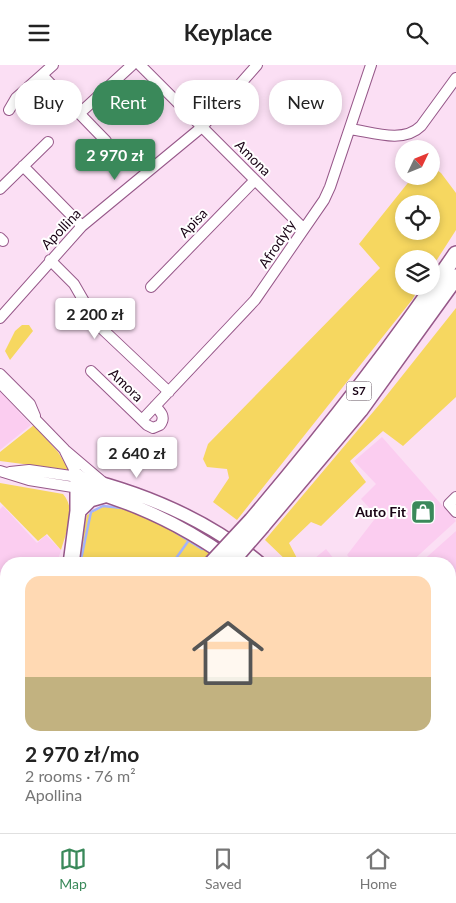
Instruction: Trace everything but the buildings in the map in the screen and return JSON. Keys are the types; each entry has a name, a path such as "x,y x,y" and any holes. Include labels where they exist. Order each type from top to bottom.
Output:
{"highway":[{"name":"S7","path":"233,557 396,341 456,254"},
{"name":"S7","path":"219,557 257,523 360,410 456,277"},
{"path":"72,557 78,511 79,483"},
{"path":"78,511 90,499 105,489"}],"main road":[{"path":"79,483 140,495 193,518 233,542 252,557"},
{"path":"105,489 169,520 206,541 228,557"}],"street":[{"path":"9,111 16,98 53,65"},
{"path":"82,111 132,65"},
{"name":"Amona","path":"140,65 304,229"},
{"name":"Apollina","path":"0,318 82,226 202,127 258,65"},
{"name":"Afrodyty","path":"142,419 255,300 304,229 328,191 372,65"},
{"path":"42,75 47,80"},
{"path":"350,129 400,136 413,133 421,127 456,78"},
{"path":"82,115 106,141"},
{"path":"0,189 48,142"},
{"path":"22,166 82,226"},
{"name":"Apisa","path":"151,287 256,180"},
{"path":"50,260 74,284 97,324 169,391"},
{"name":"Amora","path":"91,371 142,419"},
{"path":"0,374 30,404 36,419"},
{"path":"0,383 65,451 105,489"},
{"path":"142,419 151,427 160,425 163,416 155,406"},
{"path":"65,451 79,483"},
{"path":"3,472 29,470 79,483"},
{"path":"456,497 449,504 456,512"}],"shaded area":[{"path":"440,172 456,193 456,230 440,255 440,250 395,250 395,295 415,295 412,300 237,520 213,502 229,478 227,469 207,467 203,459 208,444 380,268 359,244 395,199 395,240 440,240 440,195 398,195 406,185 440,185"},
{"path":"456,308 456,397 403,446 383,431 350,461 366,482 321,526 311,522 289,543 296,557 283,557 265,540 379,405"},
{"path":"22,325 29,325 33,331 10,360 5,351 15,331"},
{"path":"0,391 31,425 0,450"},
{"path":"34,425 58,452 69,470 0,461 0,452"},
{"path":"382,437 456,521 417,557 349,557 347,555 377,516 361,499 376,484 354,461"},
{"path":"0,483 63,494 67,500 70,514 68,529 61,550 47,534 38,541 0,502"},
{"path":"3,506 37,543 46,535 61,550 59,557 0,557 0,509"},
{"path":"110,506 123,509 150,518 175,530 211,552 206,557 79,557 87,515 103,507"},
{"path":"456,531 456,557 427,557"},
{"path":"326,549 332,557 316,557"}],"waterway":[{"path":"81,557 91,512 103,506 122,508"},
{"path":"175,532 202,549"},
{"path":"177,557 189,540"}],"place":[{"name":"Auto Fit","path":"423,512"}]}
